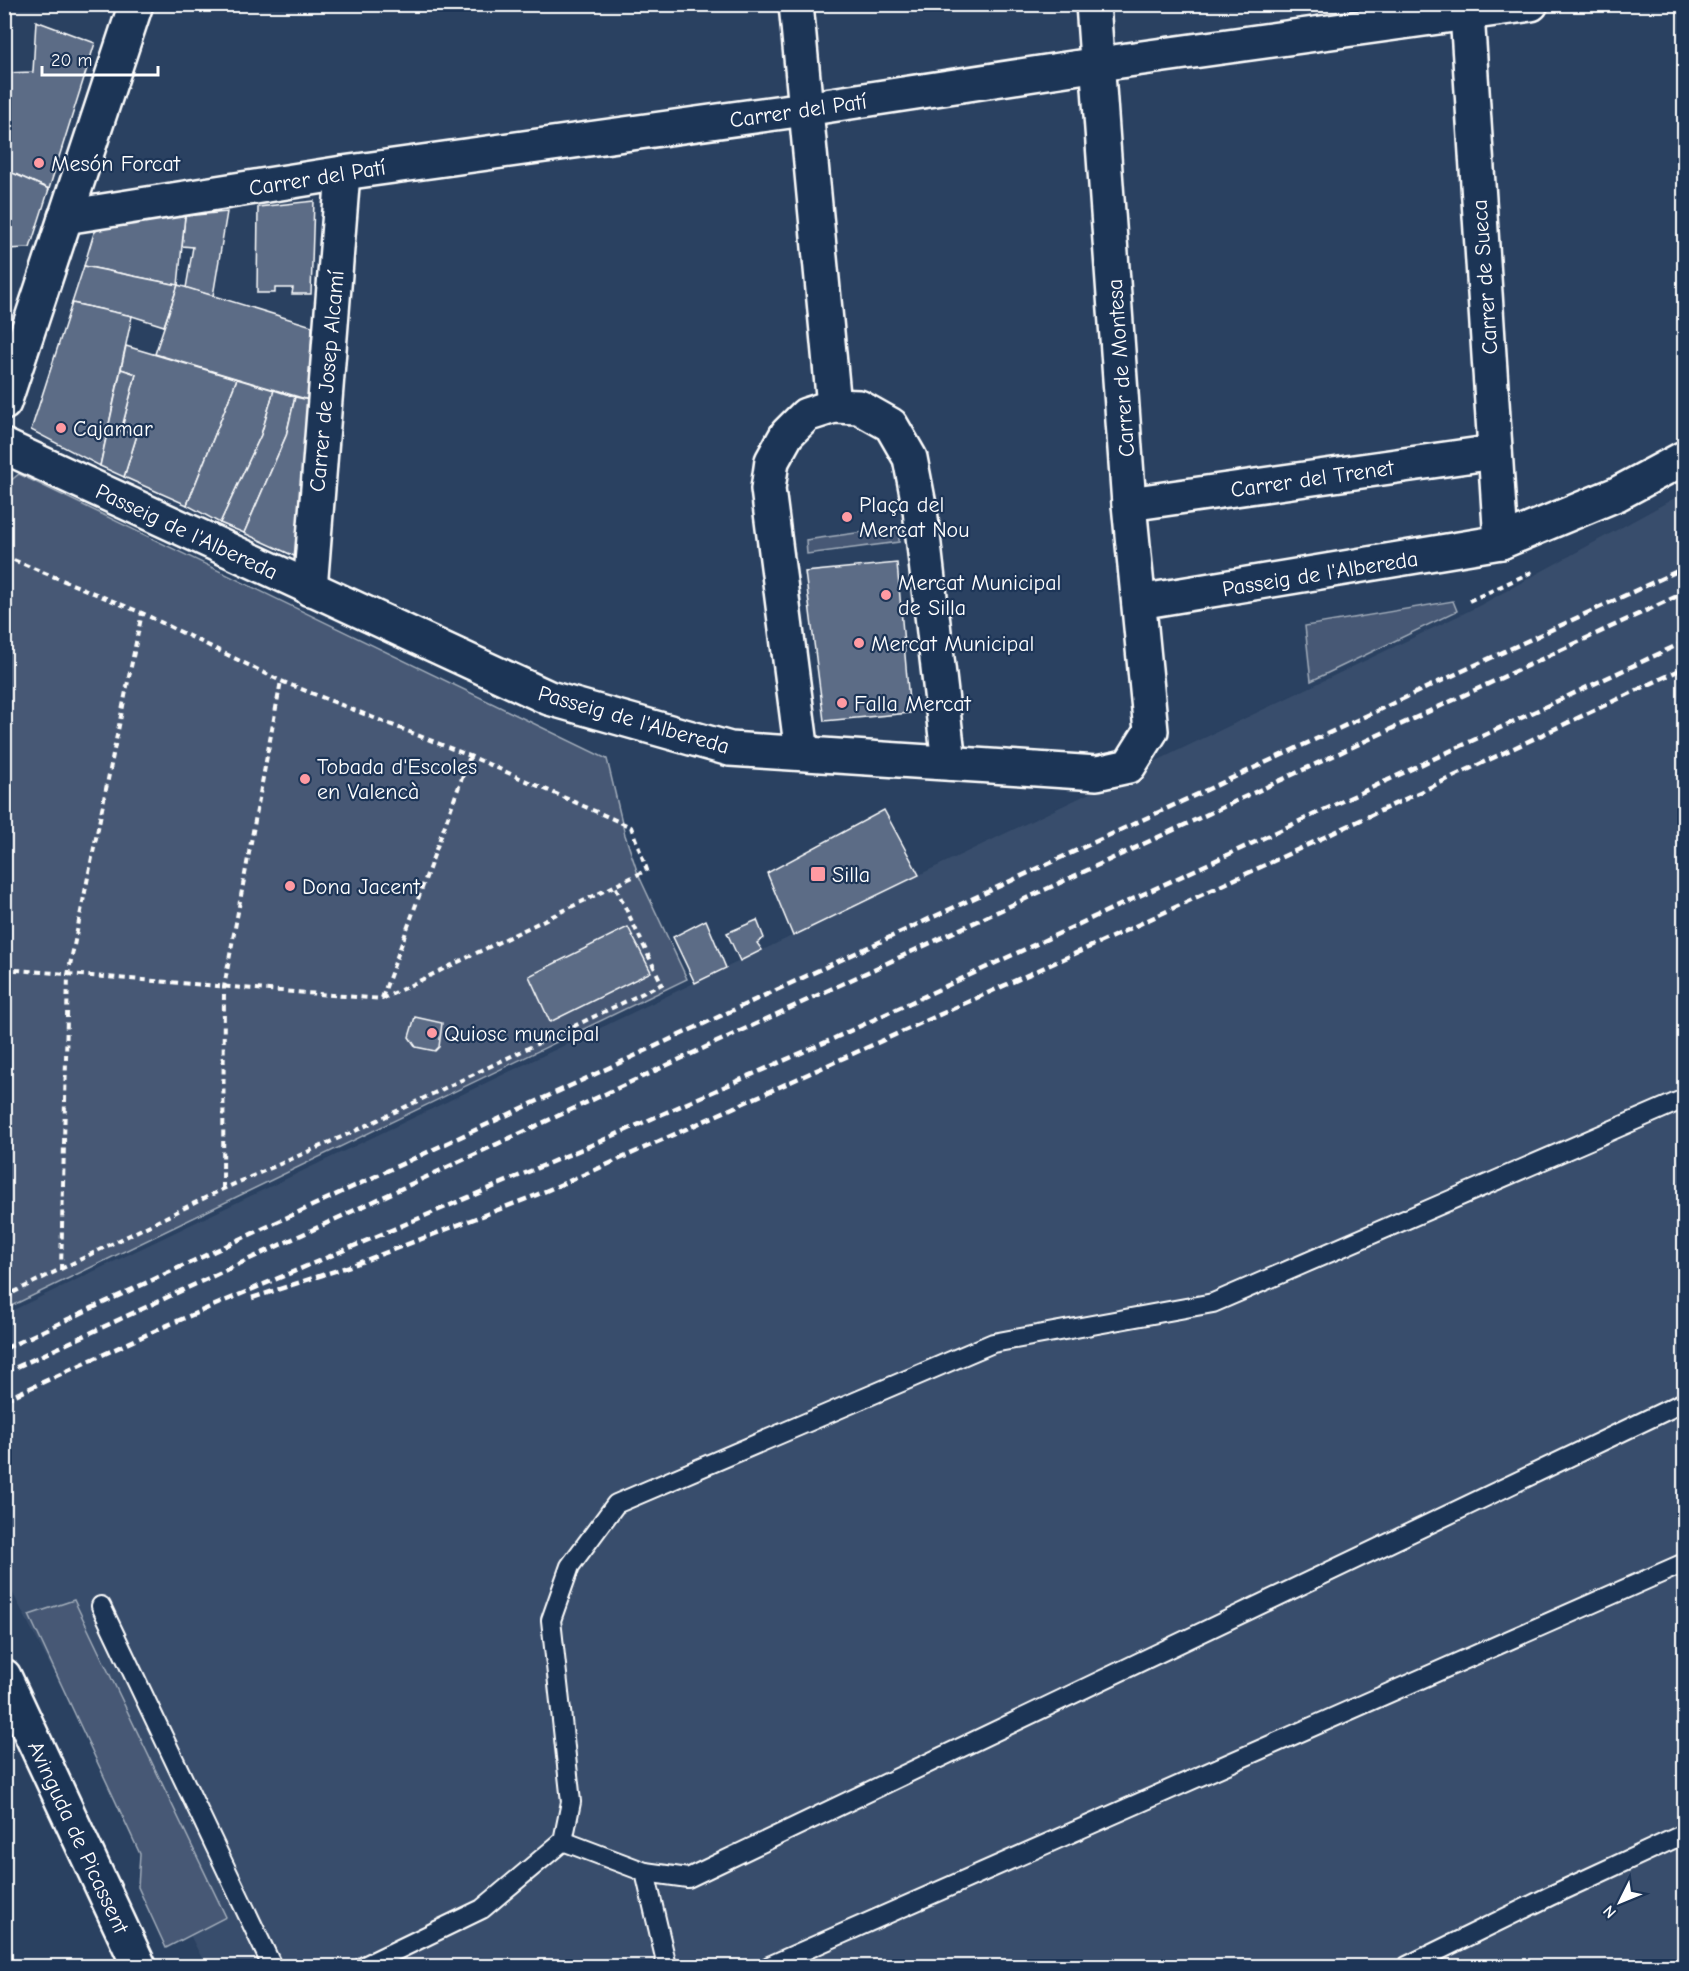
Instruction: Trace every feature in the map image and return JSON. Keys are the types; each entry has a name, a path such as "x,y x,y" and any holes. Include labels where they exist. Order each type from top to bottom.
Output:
{"street":[{"path":"4,403 136,4"},
{"path":"796,4 834,406"},
{"name":"Carrer de Montesa","path":"1093,4 1129,504 1151,731"},
{"name":"Carrer del Patí","path":"65,217 343,172 805,109 1099,64 1531,4"},
{"name":"Carrer de Sueca","path":"1467,13 1501,542"},
{"name":"Carrer de Josep Alcamí","path":"310,589 343,172"},
{"path":"802,753 768,489 772,461 787,434 806,415 834,406 859,407 891,425 910,458 920,510 949,763"},
{"name":"Passeig de l'Albereda","path":"4,446 549,698 730,749 1097,773 1129,766 1151,731"},
{"name":"Carrer del Trenet","path":"1129,504 1496,452"},
{"name":"Passeig de l'Albereda","path":"1138,602 1501,542 1617,494 1684,458"},
{"name":"Avinguda de Picassent","path":"4,1676 139,1966"}],"lane":[{"path":"364,1966 482,1909 563,1841 570,1802 551,1620 570,1566 616,1504 993,1344 1213,1303 1684,1099"},
{"path":"563,1841 645,1872 688,1878 1684,1402"},
{"path":"770,1966 1684,1563"},
{"path":"101,1606 272,1966"},
{"path":"1407,1966 1684,1834"},
{"path":"645,1872 667,1966"}],"path":[{"path":"4,556 142,613 281,681 470,756 631,827 647,870 382,999 4,969"},
{"path":"61,1270 69,975 142,613"},
{"path":"223,1189 224,987 281,681"},
{"path":"382,999 470,756"},
{"path":"4,1297 223,1189 355,1131 662,984 615,886"}],"shaded area":[{"path":"19,474 607,759 625,835 638,874 687,979 5,1309 4,486"},
{"path":"1684,493 1684,1966 206,1966 5,1578 5,1314 1477,607"},
{"path":"899,527 899,542 807,554 806,540"},
{"path":"1453,601 1457,611 1311,681 1305,626"},
{"path":"74,1600 226,1917 166,1948 138,1887 140,1854 29,1615"}],"building":[{"path":"36,21 95,43 49,189 8,171 4,172 4,73 33,72"},
{"path":"8,171 49,189 30,248 4,249 4,172"},
{"path":"314,201 311,294 292,294 293,288 275,288 275,293 257,293 258,207"},
{"path":"227,212 213,296 186,288 193,247 182,246 185,216"},
{"path":"185,216 178,285 84,266 94,233 100,227"},
{"path":"84,266 178,285 164,326 132,316 72,303"},
{"path":"178,285 312,326 309,400 155,354"},
{"path":"72,303 132,316 100,466 31,430"},
{"path":"126,346 237,379 187,505 124,477 137,435 121,431 136,374 121,369"},
{"path":"121,369 136,374 121,431 137,435 124,477 100,466"},
{"path":"237,379 274,390 261,435 220,523 187,505"},
{"path":"274,390 295,397 286,436 244,533 220,523 261,435"},
{"path":"295,397 309,400 305,561 244,533 286,436"},
{"name":"Mercat Municipal","path":"897,563 910,713 824,721 805,572"},
{"path":"884,810 919,875 793,936 767,873"},
{"path":"706,920 726,968 695,983 673,937"},
{"path":"757,920 764,938 757,943 762,950 740,961 727,933"},
{"path":"628,927 651,972 550,1022 529,976"},
{"path":"415,1017 442,1023 439,1047 435,1051 416,1047 409,1037"}],"railway":[{"path":"4,1349 1684,568"},
{"path":"4,1373 1684,593"},
{"path":"4,1400 161,1328 608,1138 826,1042 1684,642"},
{"path":"252,1298 353,1265 534,1196 604,1166 1114,936 1684,668"}],"place":[{"name":"Mesón Forcat","path":"39,163"},
{"name":"Cajamar","path":"61,428"},
{"name":"Plaça del Mercat Nou","path":"847,517"},
{"name":"Mercat Municipal de Silla","path":"886,595"},
{"name":"Mercat Municipal","path":"859,643"},
{"name":"Falla Mercat","path":"842,703"},
{"name":"Tobada d'Escoles en Valencà","path":"305,779"},
{"name":"Silla","path":"818,874"},
{"name":"Dona Jacent","path":"290,886"},
{"name":"Quiosc muncipal","path":"432,1033"}]}
